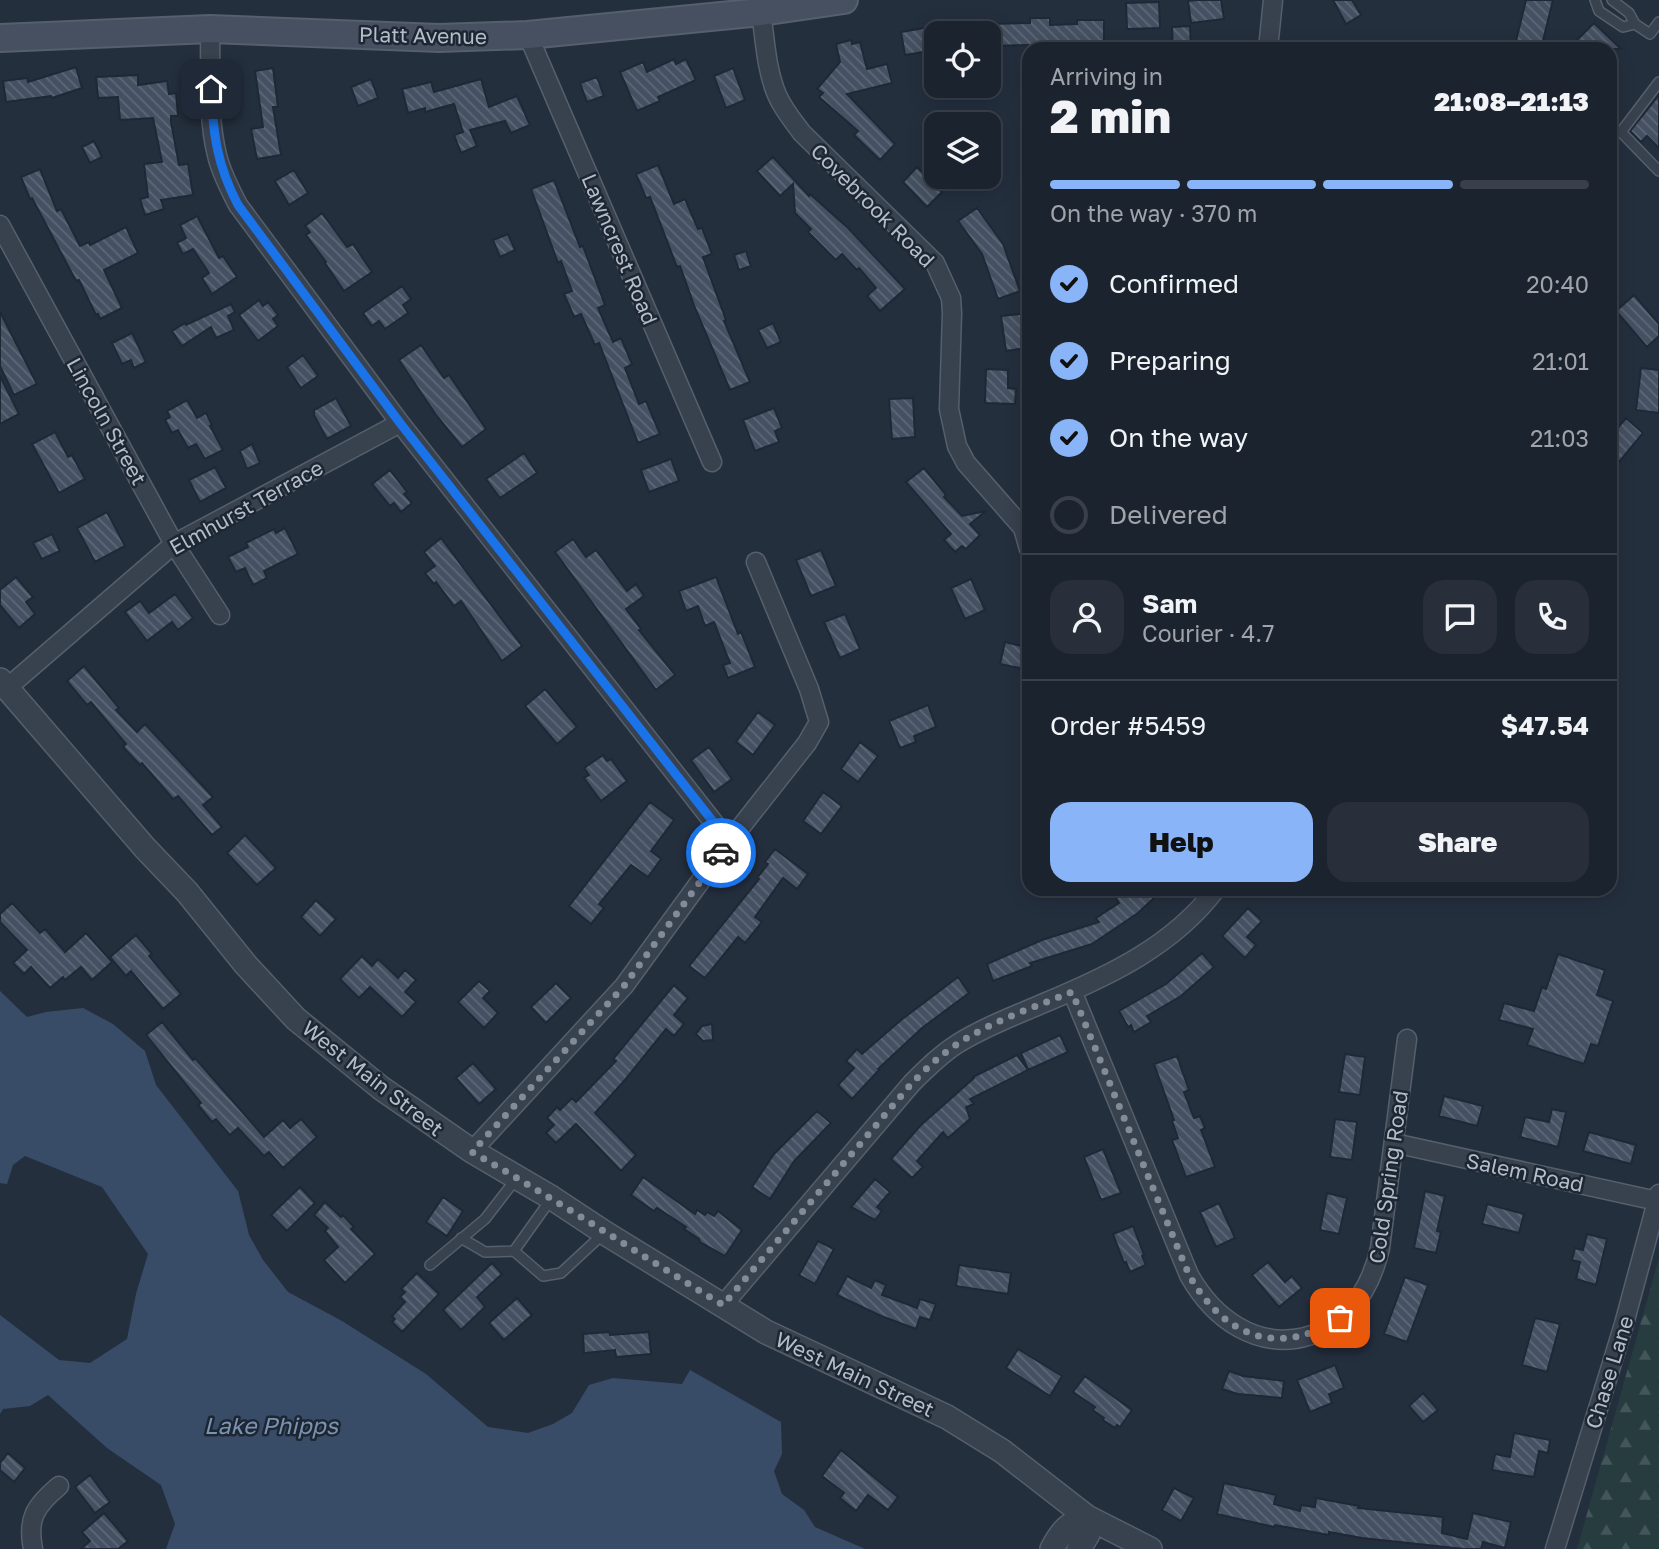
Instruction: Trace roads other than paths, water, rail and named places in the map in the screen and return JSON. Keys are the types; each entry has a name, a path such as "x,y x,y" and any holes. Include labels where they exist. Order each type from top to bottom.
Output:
{"main road":[{"name":"Platt Avenue","path":"0,38 210,29 439,37 528,35 844,0"}],"street":[{"path":"1269,42 1273,0"},
{"name":"Covebrook Road","path":"745,9 778,96 790,117 802,133 924,251 944,279 951,298 949,409 957,446 966,463 1022,527"},
{"path":"210,29 213,131 217,156 226,183 238,205 400,423 729,842"},
{"name":"Lawncrest Road","path":"528,35 712,462"},
{"name":"Lincoln Street","path":"0,225 174,544 220,615"},
{"name":"Elmhurst Terrace","path":"4,684 174,544 400,423"},
{"path":"472,1152 624,986 729,842 807,743 819,722 809,689 756,562"},
{"name":"West Main Street","path":"4,684 296,1019 381,1088 472,1152 552,1198 766,1332 947,1417 976,1434 1087,1517 1150,1549"},
{"path":"723,1305 912,1083 937,1059 991,1025 1072,992 1133,962 1167,939 1202,908 1211,896"},
{"name":"Cold Spring Road","path":"1072,992 1189,1275 1210,1307 1236,1327 1268,1338 1284,1340 1303,1337 1323,1329 1357,1303 1375,1269 1407,1039"},
{"name":"Salem Road","path":"1394,1143 1658,1197"},
{"name":"Chase Lane","path":"1555,1549 1624,1324 1658,1197"},
{"path":"33,1549 29,1530 33,1518 49,1494 59,1486"},
{"path":"1052,1549 1067,1527 1087,1517 1088,1534 1079,1549"}],"lane":[{"path":"1595,0 1599,11 1623,27 1635,24"},
{"path":"1612,0 1629,13 1635,24 1650,34 1659,22"},
{"path":"1659,82 1621,132 1659,171"},
{"path":"430,1265 485,1219 517,1177"},
{"path":"514,1251 552,1198"},
{"path":"461,1238 485,1252 514,1251 543,1276 561,1273 605,1233"}],"water":[{"name":"Lake Phipps","path":"0,991 27,1017 83,1008 113,1024 145,1051 156,1085 238,1191 249,1235 263,1260 288,1292 342,1321 426,1374 488,1427 528,1433 553,1424 572,1413 589,1385 613,1378 682,1384 690,1370 781,1422 782,1454 774,1471 782,1494 804,1510 815,1527 865,1549 166,1549 175,1524 161,1485 107,1448 48,1395 30,1406 3,1409 0,1414 0,1315 59,1360 90,1363 127,1339 148,1254 102,1187 25,1156 13,1165 7,1184 0,1183"}]}
